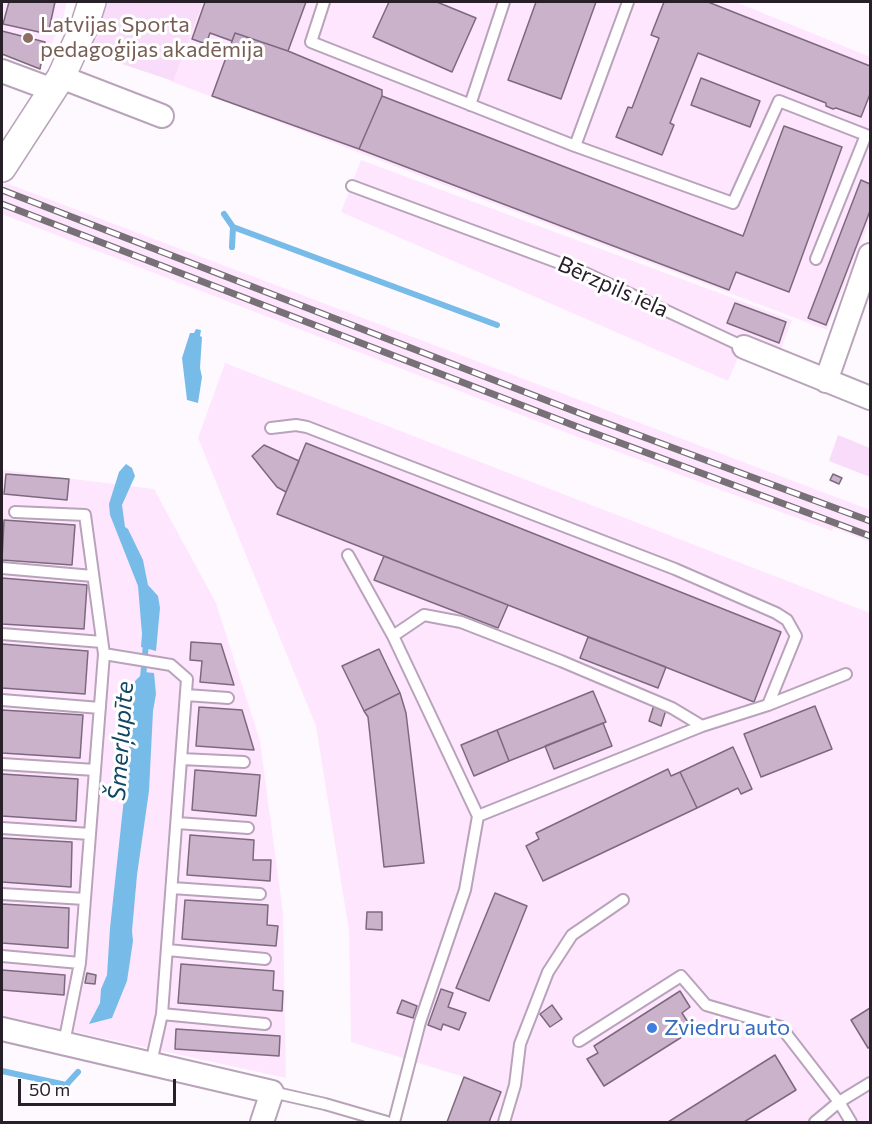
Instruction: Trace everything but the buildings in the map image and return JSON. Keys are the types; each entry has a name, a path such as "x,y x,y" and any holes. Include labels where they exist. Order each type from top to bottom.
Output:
{"street":[{"path":"2,168 57,83 84,27 92,2"},
{"path":"2,71 57,83 162,116"},
{"path":"826,381 865,282 870,255"},
{"name":"Bērzpils iela","path":"744,347 870,398"},
{"path":"2,1029 272,1092 262,1122"}],"lane":[{"path":"324,2 311,42 575,146 733,203 779,101 868,133 816,259"},
{"path":"575,146 628,2"},
{"path":"470,105 500,3"},
{"name":"Bērzpils iela","path":"352,186 581,270 744,347"},
{"path":"271,428 296,425 307,427 664,565 776,613 787,620 796,636 768,705"},
{"path":"15,512 85,515 104,654 80,963 64,1043"},
{"path":"348,555 393,636 478,816 465,890 420,1022 394,1122"},
{"path":"2,568 93,576"},
{"path":"393,636 424,615 460,622 561,661 672,708 702,726"},
{"path":"2,634 102,642"},
{"path":"104,654 171,665 187,679 162,1014 151,1063"},
{"path":"478,816 702,726 768,705 846,674"},
{"path":"186,695 228,698"},
{"path":"2,700 100,708"},
{"path":"181,759 244,762"},
{"path":"2,764 95,770"},
{"path":"177,823 248,828"},
{"path":"2,828 90,834"},
{"path":"172,888 260,894"},
{"path":"2,894 85,899"},
{"path":"504,1122 515,1085 520,1044 548,972 572,935 623,900"},
{"path":"167,950 266,959"},
{"path":"2,957 80,963"},
{"path":"579,1041 681,976 706,1005 781,1027 839,1102 851,1122"},
{"path":"162,1014 265,1024"},
{"path":"815,1122 839,1102 870,1083"},
{"path":"272,1092 387,1122"}],"shaded area":[{"name":"Latvijas Sporta pedagoģijas akadēmija","path":"2,2 67,2 62,21 40,69 2,54"},
{"path":"108,2 203,2 173,81 89,53"},
{"path":"199,2 736,2 870,57 870,221 827,330 170,81"},
{"path":"361,160 792,320 781,349 747,336 728,381 341,212"},
{"path":"6,183 870,510 870,542 834,528 832,531 578,437 2,214 2,190"},
{"path":"225,363 870,613 870,1122 447,1122 464,1077 351,1042 349,931 316,726 198,438"},
{"path":"838,435 870,448 870,477 829,461"},
{"path":"2,470 154,489 216,603 260,741 283,913 286,1078 2,1016"}],"water":[{"path":"196,329 201,330 200,336 202,337 200,368 202,377 198,403 187,400 182,358 190,333 194,333"},
{"path":"126,464 132,468 135,476 122,505 125,527 143,560 148,585 158,596 160,608 156,651 141,647 138,586 110,515 109,504 119,472"},
{"path":"144,672 154,673 156,694 149,791 137,875 133,941 127,981 112,1018 89,1024 100,1003 101,989 107,975 135,681"}],"waterway":[{"name":"Šmerļupīte","path":"224,214 233,227 232,247"},
{"path":"233,227 497,325"},
{"name":"Šmerļupīte","path":"143,678 146,643"},
{"name":"Šmerļupīte","path":"2,1071 66,1085 78,1072"}],"railway":[{"path":"2,190 587,416 870,521"},
{"path":"2,204 583,429 870,536"}],"place":[{"name":"Latvijas Sporta pedagoģijas akadēmija","path":"28,38"},
{"name":"Zviedru auto","path":"652,1028"}]}
